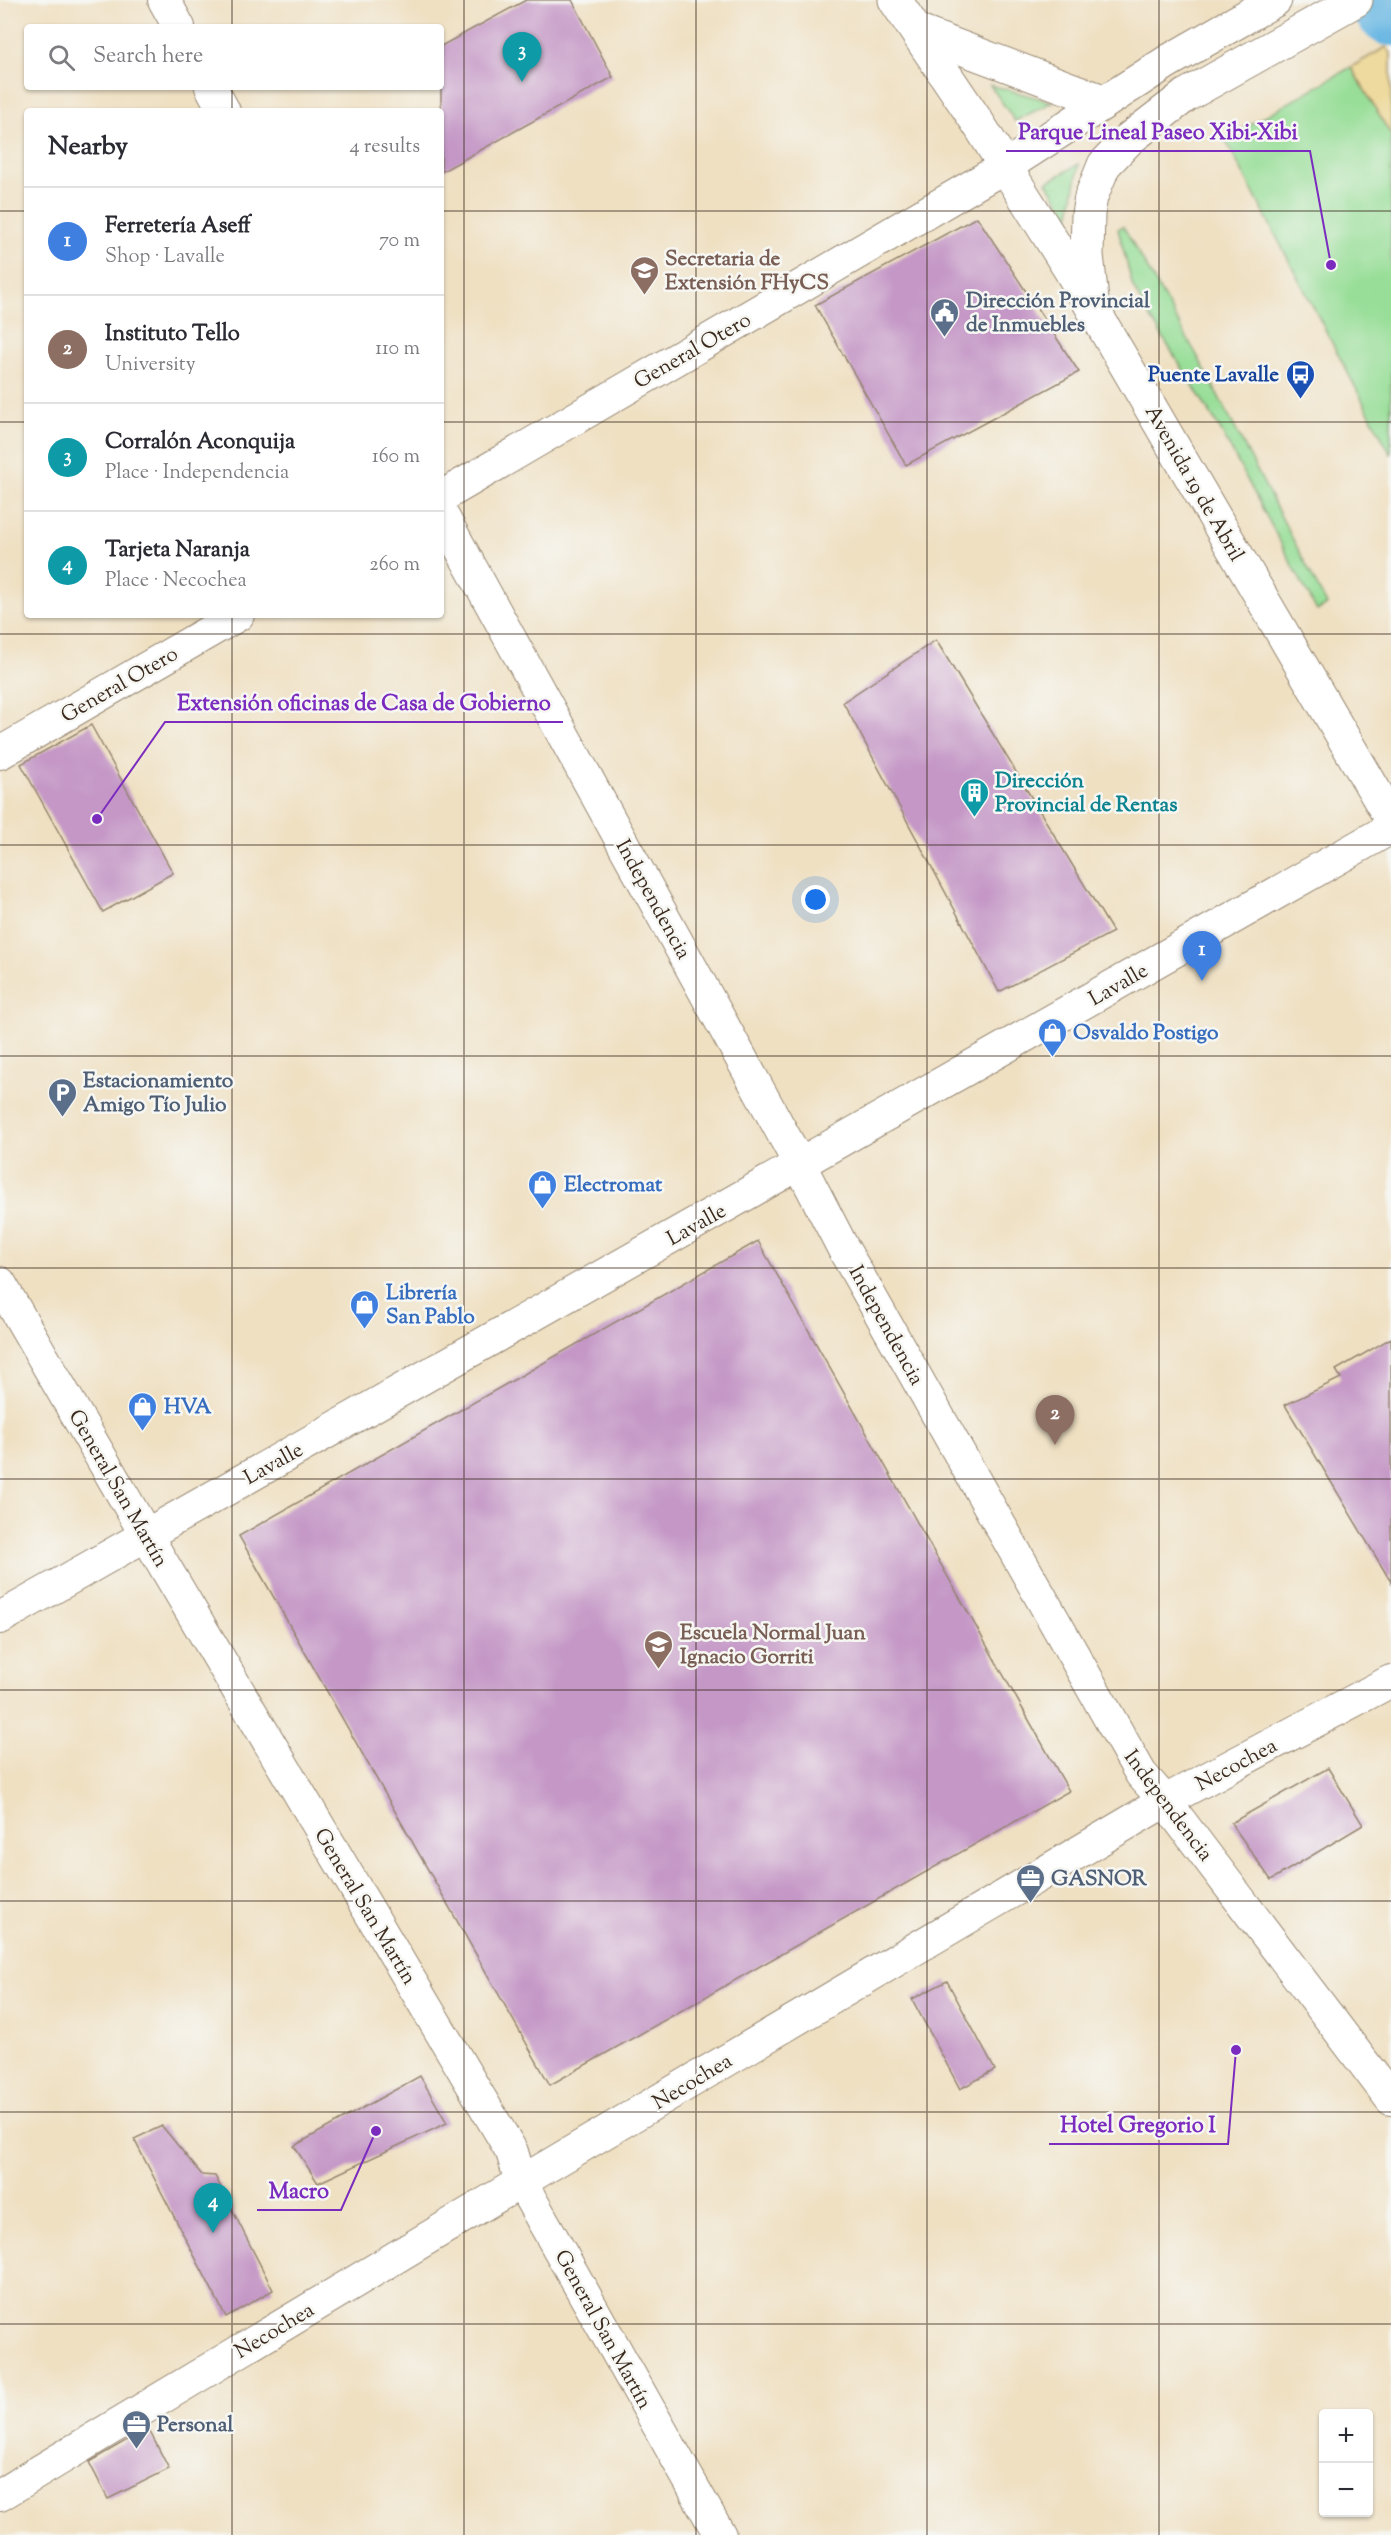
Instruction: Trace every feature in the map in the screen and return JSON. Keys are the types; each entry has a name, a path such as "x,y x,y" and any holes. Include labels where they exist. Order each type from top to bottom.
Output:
{"main road":[{"name":"Avenida 19 de Abril","path":"895,0 1006,166 1093,309 1391,819"},
{"path":"1006,166 1167,62 1275,0"},
{"path":"1093,309 1087,255 1088,214 1091,197 1104,165 1129,139 1185,96 1356,0"},
{"path":"918,32 1105,102"}],"street":[{"path":"164,0 177,24"},
{"path":"213,90 222,108"},
{"name":"General Otero","path":"444,495 1006,166"},
{"name":"Independencia","path":"444,518 800,1165 843,1248 1141,1774 1165,1801 1391,2099"},
{"name":"General Otero","path":"0,753 233,618"},
{"name":"Lavalle","path":"0,1618 1391,828"},
{"name":"General San Martín","path":"0,1283 146,1535 512,2152 521,2182 720,2535"},
{"name":"Necochea","path":"0,2495 521,2182 1165,1801 1391,1681"}],"green space":[{"path":"1351,67 1391,135 1391,455 1225,139"},
{"path":"990,85 1053,102 1015,121"},
{"path":"1079,164 1069,218 1047,182"},
{"path":"1123,226 1198,357 1327,605 1317,611 1220,429 1133,287 1118,229"}],"sand":[{"path":"1386,47 1391,53 1391,135 1351,67"}],"building":[{"path":"526,0 572,0 613,77 444,170 444,108 441,108 441,90 444,90 444,44"},
{"name":"Dirección Provincial de Inmuebles","path":"977,217 1079,372 906,465 815,305"},
{"name":"Dirección Provincial de Rentas","path":"936,640 1113,932 999,992 843,702"},
{"path":"91,725 173,873 103,912 21,764"},
{"name":"Escuela Normal Juan Ignacio Gorriti","path":"758,1241 1069,1791 550,2085 239,1536"},
{"path":"1391,1338 1391,1582 1285,1405 1341,1378 1336,1370"},
{"path":"1328,1768 1363,1825 1271,1880 1231,1823"},
{"path":"947,1981 995,2070 960,2089 912,1999"},
{"path":"420,2076 447,2123 318,2183 294,2146"},
{"path":"162,2126 202,2175 215,2176 273,2290 226,2317 134,2139"},
{"path":"148,2428 169,2469 108,2499 89,2462"}],"waterway":[{"path":"1381,0 1391,12"}],"place":[{"name":"Corralón Aconquija","path":"522,82"},
{"name":"Parque Lineal Paseo Xibi-Xibi","path":"1331,265"},
{"name":"Secretaria de Extensión FHyCS","path":"644,296"},
{"name":"Dirección Provincial de Inmuebles","path":"945,338"},
{"name":"Puente Lavalle","path":"1300,400"},
{"name":"Dirección Provincial de Rentas","path":"974,818"},
{"name":"Extensión oficinas de Casa de Gobierno","path":"97,819"},
{"name":"Ferretería Aseff","path":"1202,981"},
{"name":"Osvaldo Postigo","path":"1052,1058"},
{"name":"Estacionamiento Amigo Tío Julio","path":"62,1118"},
{"name":"Electromat","path":"543,1210"},
{"name":"Librería San Pablo","path":"365,1330"},
{"name":"HVA","path":"143,1432"},
{"name":"Instituto Tello","path":"1055,1445"},
{"name":"Escuela Normal Juan Ignacio Gorriti","path":"659,1670"},
{"name":"GASNOR","path":"1030,1904"},
{"name":"Hotel Gregorio I","path":"1236,2050"},
{"name":"Macro","path":"376,2131"},
{"name":"Tarjeta Naranja","path":"213,2233"},
{"name":"Personal","path":"136,2450"}]}
